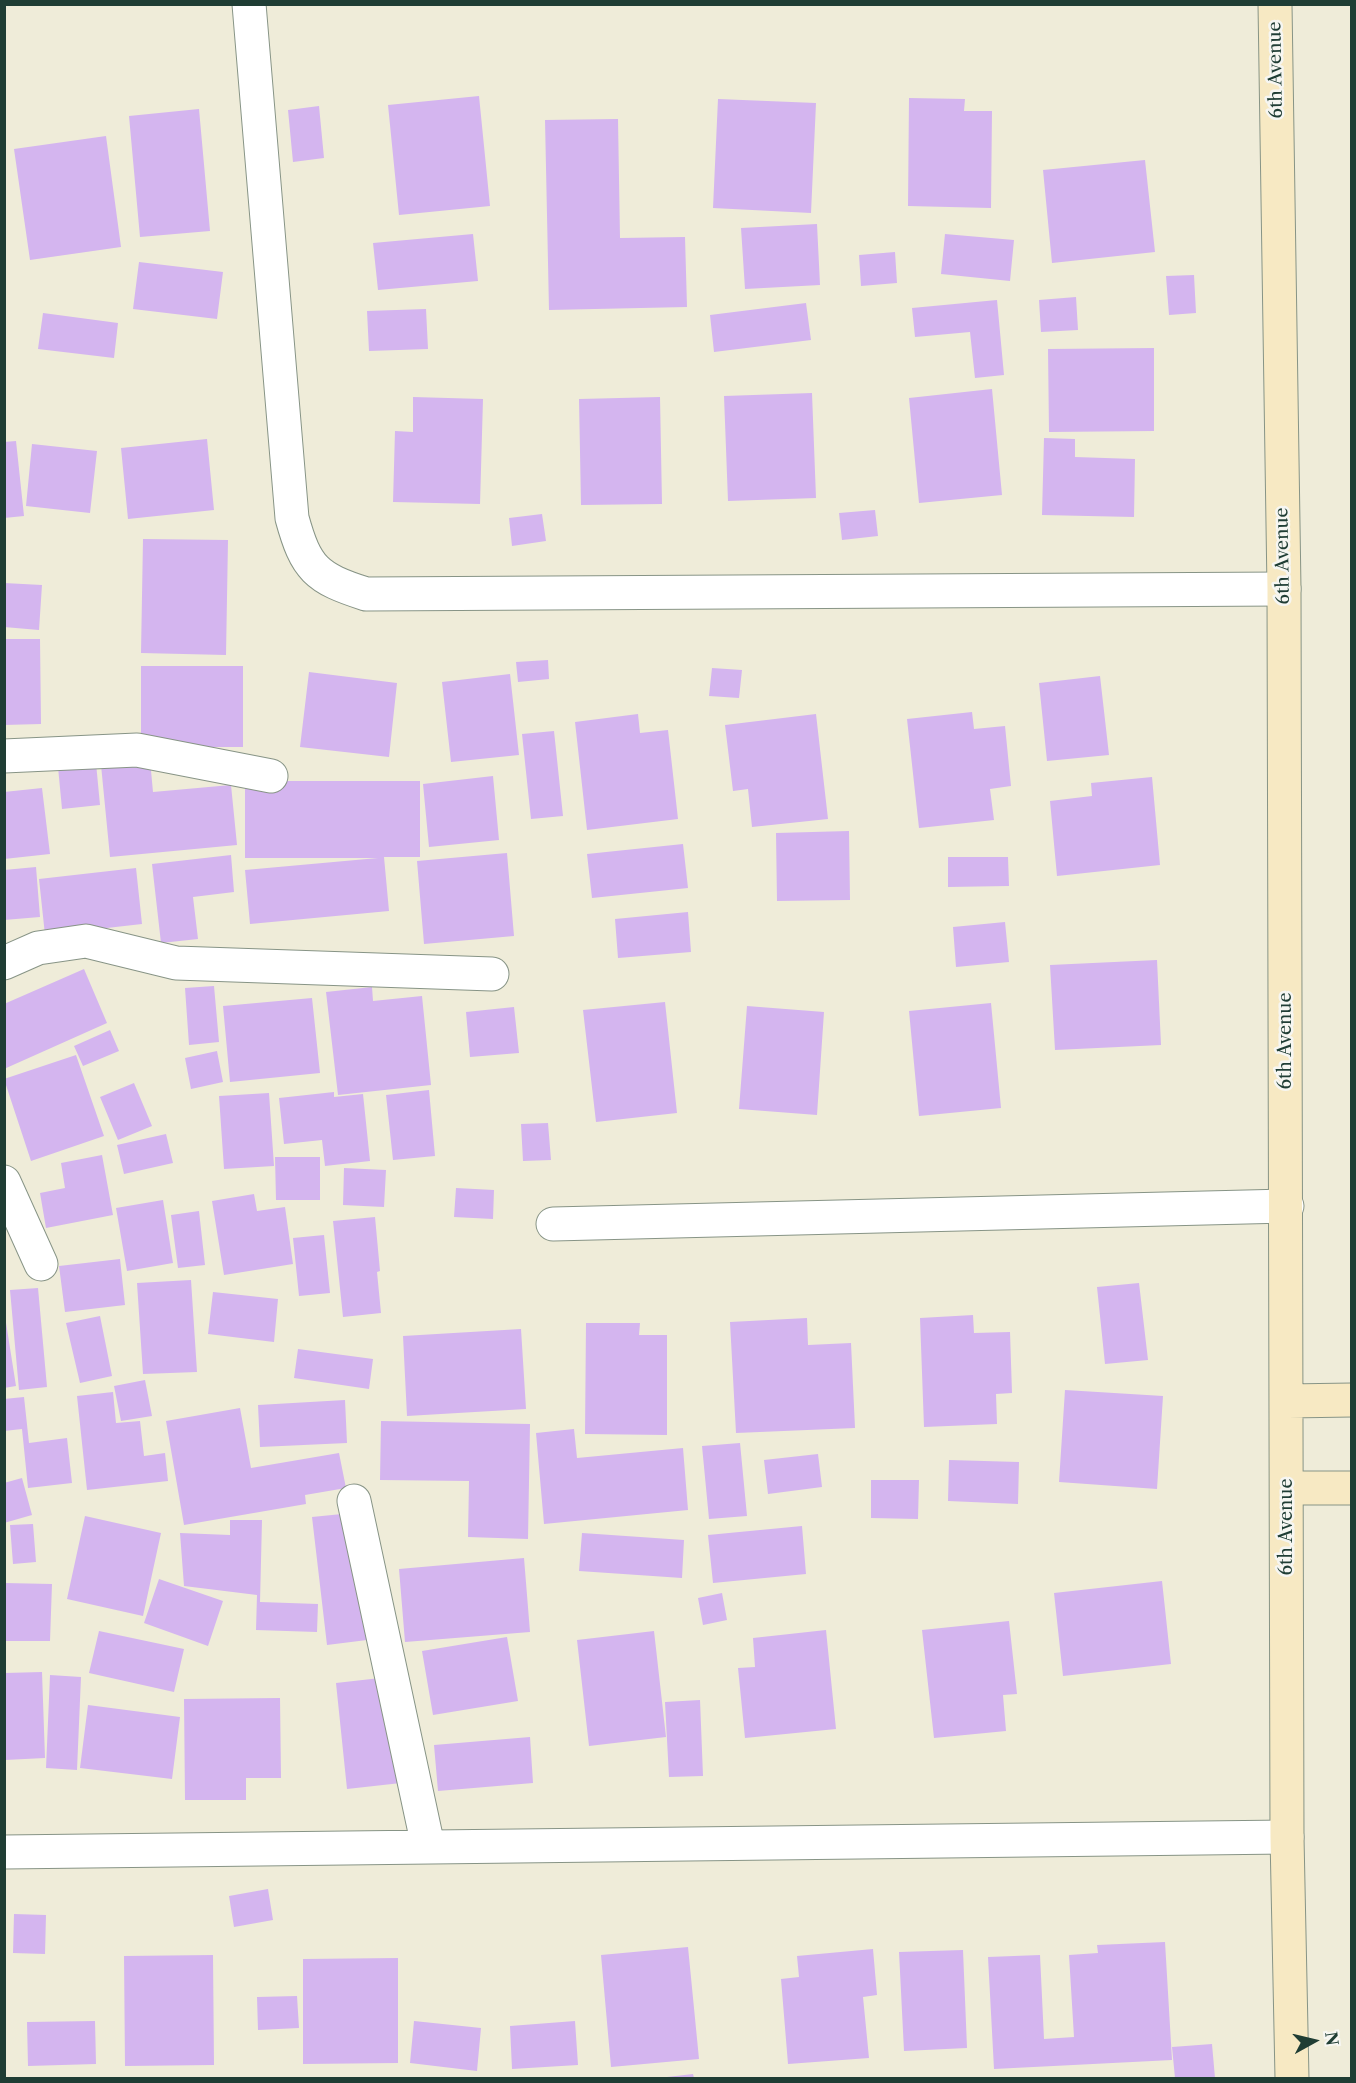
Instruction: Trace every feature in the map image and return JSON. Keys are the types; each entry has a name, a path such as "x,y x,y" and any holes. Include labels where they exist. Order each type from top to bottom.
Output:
{"street":[{"path":"249,4 292,518 301,551 315,571 338,585 366,594 1284,589"},
{"name":"6th Avenue","path":"1275,4 1284,589 1288,1401 1287,1837 1292,2079"},
{"path":"4,756 137,750 272,776"},
{"path":"4,963 38,948 86,941 176,963 492,974"},
{"path":"4,1182 40,1264"},
{"path":"553,1224 1287,1206"},
{"path":"1288,1401 1352,1400"},
{"path":"1287,1488 1352,1488"},
{"path":"354,1501 428,1846"},
{"path":"4,1852 1287,1837"}],"building":[{"path":"479,96 490,206 399,215 388,105"},
{"path":"909,98 965,99 964,111 992,111 991,208 908,206"},
{"path":"718,99 816,103 811,213 713,208"},
{"path":"319,106 324,158 293,162 288,110"},
{"path":"199,109 210,231 140,237 129,116"},
{"path":"618,119 620,238 685,237 687,307 549,310 545,120"},
{"path":"106,136 121,247 30,260 14,149"},
{"path":"1145,160 1155,252 1052,263 1043,170"},
{"path":"817,224 820,285 745,289 741,228"},
{"path":"473,234 478,281 378,290 373,243"},
{"path":"945,234 1014,240 1010,281 941,274"},
{"path":"895,252 897,283 861,286 859,255"},
{"path":"139,262 223,272 217,319 133,309"},
{"path":"1194,275 1196,313 1169,315 1166,276"},
{"path":"1076,297 1078,330 1041,332 1039,300"},
{"path":"997,300 1004,375 975,378 970,332 915,337 912,308"},
{"path":"806,303 811,340 714,352 710,315"},
{"path":"426,309 428,349 369,351 367,311"},
{"path":"43,313 118,323 114,358 38,349"},
{"path":"1154,348 1154,431 1049,432 1048,349"},
{"path":"992,389 1002,495 919,503 909,398"},
{"path":"812,393 816,498 728,501 724,396"},
{"path":"413,397 483,399 480,504 393,502 395,431 413,432"},
{"path":"660,397 662,504 581,505 579,399"},
{"path":"1044,438 1075,439 1075,457 1135,459 1134,517 1042,515"},
{"path":"207,439 214,510 128,519 121,448"},
{"path":"16,441 24,516 4,518 4,442"},
{"path":"32,444 97,451 90,513 26,506"},
{"path":"875,510 878,536 842,540 839,513"},
{"path":"542,514 546,541 512,546 509,518"},
{"path":"143,539 228,540 226,655 141,653"},
{"path":"4,583 42,585 39,630 4,627"},
{"path":"4,639 40,639 41,724 4,725"},
{"path":"548,660 549,679 518,682 516,662"},
{"path":"141,666 243,666 243,747 141,747"},
{"path":"712,668 742,670 739,698 709,696"},
{"path":"309,672 397,683 389,757 300,747"},
{"path":"510,674 519,755 451,762 442,682"},
{"path":"1100,676 1109,755 1047,761 1039,683"},
{"path":"972,712 974,729 1005,726 1011,786 990,789 994,820 919,828 907,719"},
{"path":"638,714 640,733 668,730 678,819 587,830 575,722"},
{"path":"816,714 828,819 752,827 748,789 733,791 725,725"},
{"path":"554,731 563,816 531,819 522,734"},
{"path":"150,760 153,792 231,785 237,845 110,857 101,765"},
{"path":"96,763 100,805 62,809 58,767"},
{"path":"493,776 499,840 429,847 423,784"},
{"path":"1152,777 1160,865 1057,876 1050,801 1092,796 1091,783"},
{"path":"245,781 420,781 420,857 384,857 389,911 250,924 245,870 378,858 245,858"},
{"path":"42,788 50,854 4,859 4,792"},
{"path":"849,831 850,900 777,901 776,833"},
{"path":"683,844 688,888 592,898 587,854"},
{"path":"507,853 514,936 424,944 417,861"},
{"path":"231,855 234,892 193,897 198,939 161,943 152,864"},
{"path":"948,857 1008,857 1009,886 948,887"},
{"path":"36,867 40,917 4,920 4,870"},
{"path":"136,868 142,924 45,935 39,879"},
{"path":"688,912 691,952 618,958 615,919"},
{"path":"1005,922 1009,962 956,967 953,927"},
{"path":"1157,960 1161,1045 1055,1050 1050,965"},
{"path":"84,969 107,1023 4,1069 4,1004"},
{"path":"214,986 219,1042 189,1045 185,988"},
{"path":"372,987 373,1001 422,996 431,1085 338,1095 326,992"},
{"path":"312,998 320,1073 230,1082 223,1006"},
{"path":"665,1002 677,1113 596,1122 583,1010"},
{"path":"991,1003 1001,1108 919,1116 909,1011"},
{"path":"747,1006 824,1012 817,1115 739,1109"},
{"path":"514,1007 519,1053 470,1057 466,1012"},
{"path":"110,1030 119,1051 83,1066 74,1046"},
{"path":"217,1051 223,1082 191,1089 185,1058"},
{"path":"76,1055 104,1136 31,1161 4,1079"},
{"path":"134,1083 152,1126 118,1140 100,1097"},
{"path":"429,1090 435,1156 393,1160 386,1095"},
{"path":"334,1092 334,1097 363,1094 370,1161 325,1166 322,1140 284,1144 279,1098"},
{"path":"269,1093 274,1166 224,1169 219,1096"},
{"path":"548,1123 551,1160 523,1161 521,1124"},
{"path":"166,1134 173,1163 124,1174 117,1145"},
{"path":"102,1155 113,1215 46,1228 40,1193 65,1188 61,1163"},
{"path":"275,1157 320,1157 320,1200 276,1200"},
{"path":"344,1168 386,1170 384,1207 343,1205"},
{"path":"456,1188 494,1190 493,1219 454,1217"},
{"path":"254,1194 257,1211 285,1207 293,1264 224,1275 212,1201"},
{"path":"163,1200 173,1263 127,1271 116,1208"},
{"path":"199,1211 205,1265 178,1268 171,1215"},
{"path":"375,1217 381,1313 343,1317 333,1221"},
{"path":"324,1235 330,1293 299,1296 293,1238"},
{"path":"120,1259 125,1305 65,1312 59,1266"},
{"path":"191,1280 197,1372 143,1374 137,1283"},
{"path":"1139,1283 1148,1360 1105,1364 1097,1287"},
{"path":"38,1288 47,1387 19,1390 10,1290"},
{"path":"213,1292 278,1299 274,1342 208,1334"},
{"path":"4,1310 16,1386 4,1388"},
{"path":"973,1315 974,1333 1010,1332 1012,1393 996,1394 997,1424 924,1427 920,1318"},
{"path":"100,1316 112,1376 80,1383 66,1323"},
{"path":"807,1318 808,1345 851,1343 855,1428 736,1433 730,1322"},
{"path":"586,1323 640,1323 639,1335 667,1335 667,1435 585,1434"},
{"path":"521,1329 526,1409 407,1416 403,1336"},
{"path":"298,1349 373,1359 369,1389 294,1378"},
{"path":"145,1380 152,1416 121,1421 114,1386"},
{"path":"1065,1390 1163,1396 1157,1489 1059,1482"},
{"path":"113,1392 116,1423 140,1421 144,1456 165,1453 168,1481 87,1490 77,1396"},
{"path":"24,1397 29,1443 67,1438 72,1483 28,1488 22,1429 4,1431 4,1399"},
{"path":"345,1400 347,1443 260,1447 258,1405"},
{"path":"240,1408 251,1468 339,1453 346,1488 305,1495 306,1504 184,1525 166,1421"},
{"path":"381,1421 530,1424 528,1539 468,1537 469,1481 380,1480"},
{"path":"574,1429 577,1458 683,1448 688,1510 544,1524 536,1433"},
{"path":"740,1443 747,1516 709,1519 702,1446"},
{"path":"818,1454 822,1487 768,1494 764,1460"},
{"path":"949,1460 1019,1462 1018,1504 948,1501"},
{"path":"22,1478 32,1515 4,1523 4,1483"},
{"path":"871,1480 919,1480 918,1519 871,1518"},
{"path":"352,1513 367,1640 327,1645 312,1517"},
{"path":"85,1516 161,1533 143,1616 67,1599"},
{"path":"230,1520 262,1520 260,1602 318,1604 317,1632 256,1630 257,1595 184,1586 180,1533 230,1535"},
{"path":"33,1524 36,1562 13,1564 10,1525"},
{"path":"802,1526 806,1574 713,1583 708,1535"},
{"path":"582,1533 684,1540 682,1578 579,1571"},
{"path":"524,1558 530,1632 405,1642 399,1569"},
{"path":"159,1579 223,1601 208,1646 144,1623"},
{"path":"1162,1581 1171,1664 1063,1676 1054,1593"},
{"path":"4,1583 52,1584 50,1641 4,1641"},
{"path":"722,1593 727,1620 703,1625 698,1598"},
{"path":"1009,1621 1017,1694 1003,1695 1006,1731 934,1738 922,1630"},
{"path":"826,1630 836,1729 745,1738 738,1668 755,1667 753,1638"},
{"path":"99,1631 184,1649 174,1692 89,1673"},
{"path":"654,1631 666,1737 589,1746 577,1640"},
{"path":"507,1637 518,1701 433,1715 422,1651"},
{"path":"42,1672 45,1758 5,1760 5,1673"},
{"path":"50,1675 81,1677 77,1770 46,1768"},
{"path":"389,1677 401,1783 347,1789 336,1683"},
{"path":"280,1698 281,1778 246,1778 246,1800 185,1800 184,1699"},
{"path":"700,1700 703,1776 669,1777 665,1702"},
{"path":"88,1705 180,1717 172,1779 80,1768"},
{"path":"530,1737 533,1783 438,1791 434,1745"},
{"path":"268,1889 273,1920 234,1927 229,1896"},
{"path":"14,1914 46,1915 45,1954 13,1953"},
{"path":"1165,1942 1172,2060 994,2069 988,1957 1040,1955 1044,2039 1074,2037 1069,1955 1098,1953 1097,1945"},
{"path":"688,1947 699,2059 611,2067 601,1955"},
{"path":"873,1949 877,1995 863,1997 869,2058 788,2064 781,1979 799,1977 797,1956"},
{"path":"963,1950 967,2048 904,2051 899,1952"},
{"path":"213,1955 214,2065 125,2066 124,1956"},
{"path":"398,1958 398,2063 303,2064 303,1959"},
{"path":"297,1996 299,2028 258,2030 257,1997"},
{"path":"95,2021 96,2064 28,2066 27,2022"},
{"path":"414,2021 481,2028 477,2071 410,2063"},
{"path":"575,2021 578,2065 512,2069 510,2026"},
{"path":"1212,2044 1215,2078 1175,2078 1172,2047"},
{"path":"693,2074 694,2078 667,2078 667,2077"}]}
